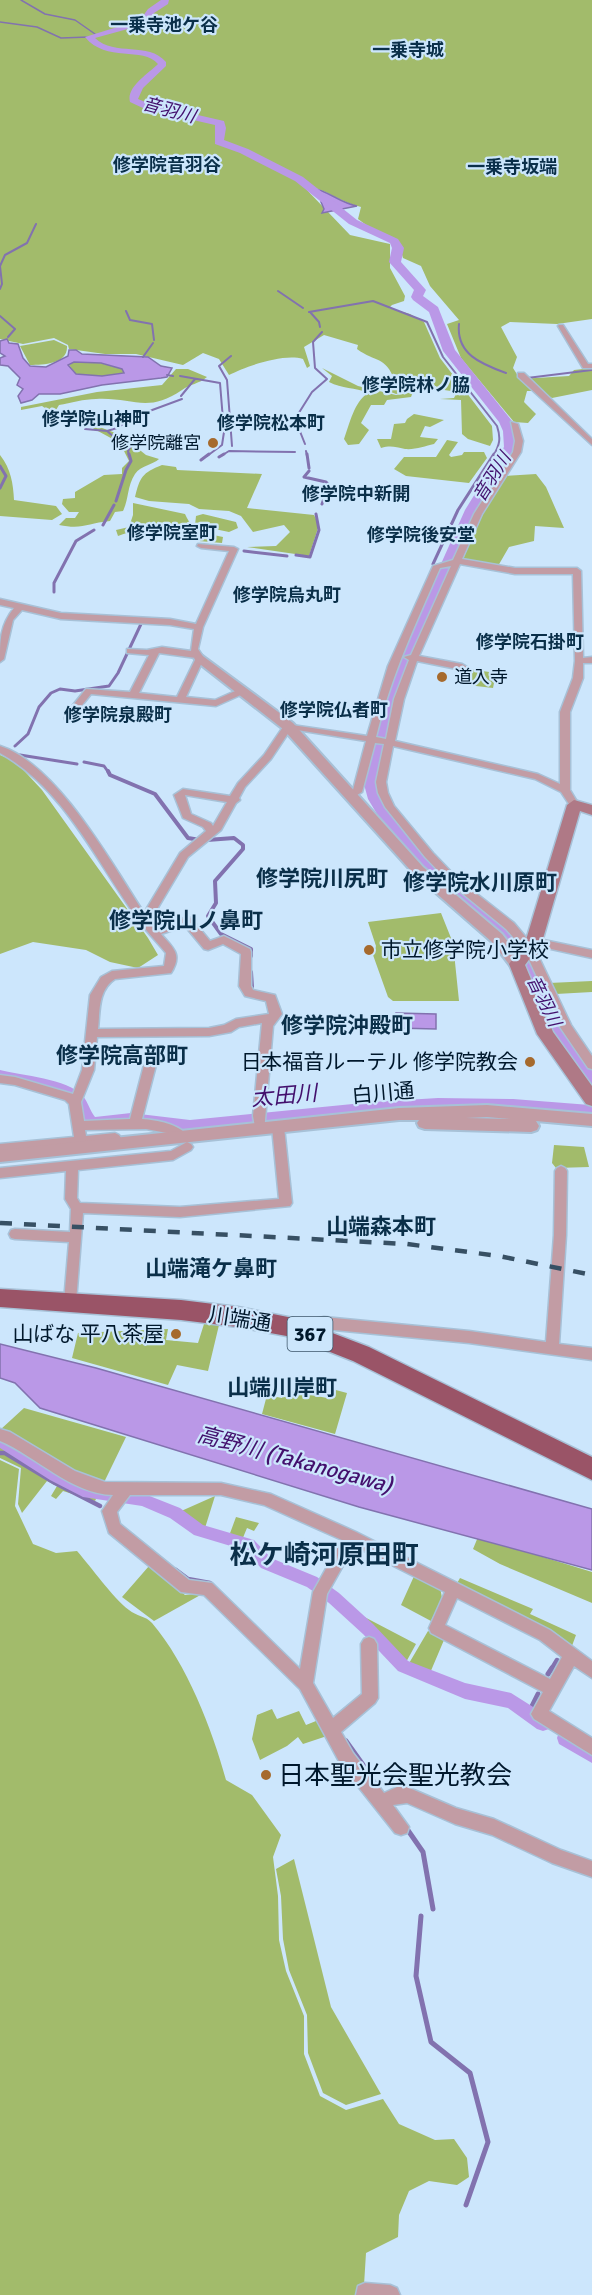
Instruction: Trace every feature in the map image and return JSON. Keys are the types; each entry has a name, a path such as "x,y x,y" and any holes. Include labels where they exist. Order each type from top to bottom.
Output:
{"highway":[{"name":"川端通","path":"0,1298 238,1317 293,1328 361,1354 592,1469"}],"main road":[{"path":"592,810 574,805 526,954 545,1034 592,1100"}],"street":[{"path":"561,326 586,366 592,366"},
{"path":"521,375 592,442"},
{"path":"514,424 518,436 517,452 483,505 454,562 403,686 388,742 381,782 383,793 390,807 439,866 510,926 566,1027 592,1065"},
{"path":"201,546 234,549 200,627 194,649 198,656 288,726 418,870 497,938 526,954 592,954"},
{"path":"352,795 357,792 364,771 370,738 386,683 437,566 454,562 471,562 515,571 577,571 578,678 565,712 565,790 574,805"},
{"path":"0,602 61,616 170,622 200,627"},
{"path":"0,659 9,620 19,607"},
{"path":"130,651 162,650 198,656"},
{"path":"133,696 155,652"},
{"path":"398,655 462,667"},
{"path":"180,700 198,656"},
{"path":"579,661 592,660"},
{"path":"68,717 89,692 216,703 242,691"},
{"path":"288,726 388,742 538,777 565,790"},
{"path":"145,921 184,855 217,828 235,800 241,785 268,757 288,726"},
{"path":"0,749 22,759 27,767 51,787 145,921 171,952 171,964 167,970 112,975 105,980 96,995 94,1033 88,1070 75,1102 81,1141"},
{"path":"212,832 207,825 187,816 179,795 183,792 235,800"},
{"path":"154,932 187,921 208,946 224,940 246,952 245,986 249,993 271,998 276,1014 267,1025 259,1122"},
{"path":"94,1033 209,1032 227,1029 236,1023 272,1018"},
{"path":"135,1122 150,1065"},
{"path":"0,1079 15,1081 69,1097 75,1102"},
{"name":"白川通","path":"0,1166 182,1139 259,1122 278,1132 399,1114 455,1111 487,1111 592,1120"},
{"path":"79,1125 135,1122 167,1127 182,1139"},
{"name":"白川通","path":"0,1156 182,1139 407,1124 494,1124 592,1131"},
{"path":"77,1208 180,1212 286,1203 278,1132"},
{"path":"0,1149 81,1141 182,1139"},
{"path":"0,1173 173,1155 182,1139"},
{"path":"70,1302 77,1208 71,1199 72,1165"},
{"path":"552,1348 560,1235 561,1171"},
{"path":"15,1234 76,1237"},
{"path":"293,1328 324,1323 469,1337 592,1354"},
{"path":"2,1435 71,1476 121,1496 192,1487 221,1488 266,1499 351,1537 545,1635 592,1670"},
{"path":"121,1496 109,1511 114,1528 186,1587 207,1588 305,1684 347,1759 401,1827"},
{"path":"305,1684 321,1589 351,1537"},
{"path":"454,1589 436,1628 551,1688"},
{"path":"331,1730 370,1698 369,1644"},
{"path":"571,1656 538,1714 592,1747"},
{"path":"381,1802 397,1795 407,1795 455,1816 494,1827 558,1857 592,1869"},
{"path":"365,2293 390,2295"}],"green space":[{"path":"0,0 592,0 592,319 557,324 510,322 501,327 517,357 513,368 520,379 569,376 574,370 592,368 592,390 552,398 541,391 527,391 524,402 536,414 528,423 514,422 461,358 447,324 459,320 430,286 421,266 403,258 398,241 373,230 358,219 361,207 307,186 305,188 350,235 390,244 390,268 405,296 404,301 389,308 410,314 424,322 440,358 492,426 493,440 490,446 468,439 462,434 461,400 440,399 454,398 457,392 438,389 436,386 396,394 386,390 395,381 384,363 357,349 358,345 324,335 304,347 310,366 307,368 303,359 286,358 255,364 229,375 219,359 203,353 183,365 136,354 105,354 69,349 68,345 54,338 23,344 0,339"},
{"path":"54,340 67,346 64,357 42,365 30,365 20,346"},
{"path":"74,362 100,363 122,369 124,373 102,376 76,374 69,365"},
{"path":"322,368 358,386 396,395 413,392 411,397 387,400 384,405 371,405 361,423 369,430 359,444 348,445 344,439 353,413 368,393 329,382 332,376"},
{"path":"176,369 188,369 207,377 170,397 149,403 91,399 59,405 56,410 49,411 42,406 21,410 21,407 97,392 162,385"},
{"path":"414,414 444,420 430,427 425,426 420,437 438,439 434,444 412,449 390,446 381,448 377,439 391,439 394,424 405,423"},
{"path":"86,422 121,435 146,455 159,459 135,474 123,511 115,512 110,521 80,526 59,525 66,518 75,518 79,512 69,512 62,504 63,499 75,498 75,492 104,475 122,474 122,468 129,461 120,443 85,424"},
{"path":"447,440 458,442 449,455 451,457 462,455 464,452 484,452 487,458 469,483 406,476 394,469 404,457 436,457"},
{"path":"0,455 11,476 14,500 56,506 62,514 52,520 0,516"},
{"path":"162,465 176,467 177,470 262,474 247,508 314,515 319,525 309,556 247,547 276,546 290,532 284,525 253,532 241,516 229,511 199,509 189,504 149,501 135,497 143,476"},
{"path":"536,474 546,487 564,528 535,526 534,541 509,547 498,566 463,559 490,498 506,476"},
{"path":"133,503 185,514 196,529 223,537 222,543 152,537 140,531 118,536 116,530 129,527 133,515"},
{"path":"203,514 236,522 238,528 229,532 195,525 196,516"},
{"path":"462,668 496,673 493,688 459,684"},
{"path":"0,755 16,762 42,790 158,955 138,968 110,962 86,950 33,942 0,954"},
{"path":"441,913 453,943 459,1001 393,1001 388,997 373,955 376,946 368,922"},
{"path":"592,981 592,992 556,994 549,983"},
{"path":"554,1145 584,1147 589,1167 556,1168 552,1163"},
{"path":"204,1324 219,1325 208,1371 177,1365 168,1385 72,1358 78,1333 168,1329 166,1340 198,1343"},
{"path":"332,1389 347,1393 335,1434 262,1414 267,1395 282,1398 285,1390 327,1398"},
{"path":"24,1408 126,1437 95,1501 63,1491 56,1499 51,1496 57,1486 47,1481 22,1513 18,1504 21,1468 0,1458 0,1430"},
{"path":"0,1460 19,1469 15,1506 33,1544 56,1553 77,1551 122,1604 150,1621 165,1639 197,1698 226,1780 252,1795 281,1835 273,1857 278,1896 279,1940 286,1971 304,2016 304,2054 320,2096 346,2110 383,2099 399,2124 435,2140 454,2139 467,2158 469,2177 457,2185 429,2181 409,2191 399,2215 398,2237 366,2253 364,2285 370,2295 0,2295"},
{"path":"215,1496 205,1528 179,1512"},
{"path":"236,1517 259,1523 254,1531 247,1528 242,1540 229,1536"},
{"path":"478,1537 592,1572 592,1603 500,1564 473,1549"},
{"path":"149,1566 185,1595 204,1593 154,1621 122,1597"},
{"path":"415,1574 440,1587 442,1598 431,1621 401,1605"},
{"path":"460,1578 533,1609 530,1614 576,1635 569,1654 455,1587"},
{"path":"351,1610 416,1644 405,1664"},
{"path":"428,1631 444,1640 430,1673 408,1665"},
{"path":"272,1709 277,1719 299,1711 306,1725 321,1719 327,1736 303,1744 298,1737 287,1746 260,1760 252,1739 257,1715"},
{"path":"294,1859 331,2007 381,2094 346,2105 323,2093 308,2053 307,2015 289,1970 283,1939 281,1896 276,1869"}],"water":[{"path":"312,188 357,206 322,213 324,209 322,198"},
{"path":"7,339 9,343 18,344 23,358 30,366 46,367 68,356 69,350 76,350 82,354 148,357 161,366 172,368 167,377 102,385 60,394 39,394 32,400 21,403 18,396 23,389 17,385 20,378 8,366 0,365 0,358 5,356 0,353 0,341","holes":["74,362 101,363 122,369 124,373 102,376 76,374 68,365"]},
{"path":"396,1013 436,1014 436,1029 396,1028"},
{"name":"高野川 (Takanogawa)","path":"0,1344 96,1368 592,1509 592,1570 359,1507 40,1408 15,1383 0,1378"}],"waterway":[{"path":"21,0 45,14 75,20 95,34"},
{"name":"音羽川","path":"165,0 164,4 151,11 143,22 89,37 106,49 150,55 158,58 163,64 136,90 133,100 148,107 220,123 219,142 244,151 299,179 353,222 394,241 398,248 395,262 420,290 417,297 434,310 449,351 505,421 510,431 511,447 472,510 391,694 373,772 374,788 377,799 386,814 416,853 515,943 563,1040 592,1079"},
{"path":"0,22 37,27 61,38 89,37"},
{"path":"0,289 2,284 0,266 5,255 27,243 36,224"},
{"path":"278,291 303,308"},
{"path":"309,312 373,301 427,322 443,357 497,426 499,441 494,454"},
{"path":"126,311 130,320 152,324 154,340"},
{"path":"310,312 319,322 320,327"},
{"path":"0,316 15,329 8,337"},
{"path":"459,324 459,334 466,350 479,361 506,373"},
{"path":"305,444 295,419 312,392 327,379 315,368 313,342 322,332"},
{"path":"143,357 153,343"},
{"path":"231,356 219,366 227,380 232,446"},
{"path":"527,378 592,370"},
{"path":"167,375 173,376"},
{"path":"180,376 220,383 224,432 222,445 207,456"},
{"path":"181,396 195,379"},
{"path":"107,431 117,428 136,416 182,399"},
{"path":"85,429 107,431"},
{"path":"107,431 114,437 128,440"},
{"path":"129,456 128,451 134,442"},
{"path":"221,456 229,451 295,452"},
{"path":"306,451 307,456"},
{"path":"116,501 131,461 129,454"},
{"path":"201,460 209,454"},
{"path":"219,457 224,454"},
{"path":"307,454 309,468"},
{"path":"433,564 458,510 494,454"},
{"path":"0,466 6,476 0,488"},
{"path":"309,471 304,477 326,482 329,485 322,504"},
{"path":"103,525 114,505"},
{"path":"296,555 310,557 319,530 316,514"},
{"path":"54,592 54,583 76,541 94,530"},
{"path":"244,551 287,556"},
{"path":"15,746 28,734 39,707 51,693 60,689 75,691 109,686 118,673 141,624"},
{"path":"20,755 77,764"},
{"path":"84,762 104,766 109,773"},
{"path":"109,773 155,794 188,838 200,840"},
{"path":"207,840 234,838 243,845 243,849 215,881 216,903 208,916 221,934 251,949 251,956"},
{"path":"251,972 252,987"},
{"name":"太田川","path":"0,1074 51,1085 71,1093 80,1100 92,1122 131,1118 190,1125 373,1106 438,1102 513,1103 590,1109"},
{"path":"0,1438 55,1475 88,1492 142,1500 175,1513 199,1530 249,1545 266,1563 312,1582 334,1598 403,1666 465,1691 511,1701 543,1723"},
{"path":"0,1453 5,1453 55,1483 100,1506"},
{"path":"176,1570 188,1579 210,1583"},
{"path":"551,1670 557,1660"},
{"path":"548,1674 552,1668"},
{"path":"529,1712 538,1694"},
{"path":"565,1738 592,1755"},
{"path":"346,1741 371,1776"},
{"path":"405,1826 423,1852 433,1909"},
{"path":"421,1916 416,1976 431,2042 470,2073 488,2142 466,2205"}],"railway":[{"path":"0,1223 407,1244 499,1256 592,1275"}],"place":[{"name":"修学院離宮","path":"213,443"},
{"name":"道入寺","path":"442,677"},
{"name":"市立修学院小学校","path":"369,950"},
{"name":"日本福音ルーテル 修学院教会","path":"530,1062"},
{"name":"山ばな 平八茶屋","path":"176,1334"},
{"name":"日本聖光会聖光教会","path":"266,1775"}],"district":[{"name":"一乗寺池ケ谷","path":"164,25"},
{"name":"一乗寺城","path":"408,50"},
{"name":"修学院音羽谷","path":"167,165"},
{"name":"一乗寺坂端","path":"512,167"},
{"name":"修学院林ノ脇","path":"416,385"},
{"name":"修学院山神町","path":"96,419"},
{"name":"修学院松本町","path":"271,423"},
{"name":"修学院中新開","path":"356,494"},
{"name":"修学院室町","path":"172,533"},
{"name":"修学院後安堂","path":"421,535"},
{"name":"修学院烏丸町","path":"287,595"},
{"name":"修学院石掛町","path":"530,642"},
{"name":"修学院仏者町","path":"334,710"},
{"name":"修学院泉殿町","path":"118,715"},
{"name":"修学院川尻町","path":"322,878"},
{"name":"修学院水川原町","path":"480,882"},
{"name":"修学院山ノ鼻町","path":"186,920"},
{"name":"修学院沖殿町","path":"347,1025"},
{"name":"修学院高部町","path":"122,1055"},
{"name":"山端森本町","path":"381,1226"},
{"name":"山端滝ケ鼻町","path":"211,1268"},
{"name":"山端川岸町","path":"282,1387"},
{"name":"松ケ崎河原田町","path":"324,1555"}]}
